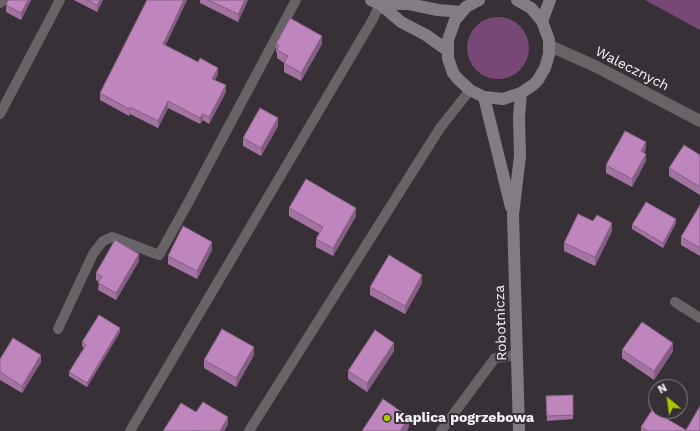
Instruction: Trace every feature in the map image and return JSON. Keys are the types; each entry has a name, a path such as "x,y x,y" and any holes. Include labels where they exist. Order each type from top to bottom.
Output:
{"street":[{"path":"479,0 466,7 455,20 450,29 447,50 450,65 453,73 470,90 484,97 503,99 521,93 533,85 542,74 548,60 550,46 548,33 542,21 531,8 517,0"},
{"path":"542,21 550,0"},
{"path":"375,2 409,4 438,10 462,12"},
{"path":"375,2 401,22 447,50"},
{"name":"Walecznych","path":"550,46 595,66 700,121"},
{"name":"Robotnicza","path":"519,431 513,215 520,156 521,93"},
{"name":"Robotnicza","path":"484,97 513,215"}],"lane":[{"path":"0,114 60,0"},
{"path":"58,330 93,254 104,241 112,237 158,255 188,203 296,0"},
{"path":"130,431 373,19 375,2"},
{"path":"249,431 440,128 470,90"},
{"path":"675,302 700,318"},
{"path":"441,431 495,358 517,355"}],"shaded area":[{"path":"645,0 700,0 700,30"},
{"path":"492,17 504,17 520,26 527,36 529,48 527,60 520,70 504,79 492,79 481,74 472,65 467,54 467,42 472,31 481,22"}],"building":[{"path":"8,0 28,0 21,13 6,5"},
{"path":"87,0 100,0 97,5"},
{"path":"147,0 184,0 163,44 198,62 200,58 218,68 212,79 226,85 209,117 203,114 200,118 168,101 158,121 130,107 129,109 100,93"},
{"path":"208,0 245,0 238,14"},
{"path":"290,18 322,36 301,73 284,63 288,56 277,50 279,45 276,44"},
{"path":"260,108 278,118 261,148 243,138"},
{"path":"625,131 646,142 641,151 646,154 632,179 606,165"},
{"path":"684,145 700,155 700,187 669,168"},
{"path":"306,179 356,208 333,248 316,239 323,227 289,208"},
{"path":"646,202 676,219 663,243 632,225"},
{"path":"700,205 700,248 681,237"},
{"path":"578,214 593,221 597,215 612,223 595,257 564,243"},
{"path":"183,226 212,242 197,271 168,256"},
{"path":"115,240 139,254 116,293 98,283 102,276 96,273"},
{"path":"389,255 422,275 405,306 370,287"},
{"path":"99,315 120,328 87,383 69,372 86,345 82,342"},
{"path":"642,322 673,343 654,371 622,350"},
{"path":"222,329 254,347 236,378 204,360"},
{"path":"375,330 394,343 367,383 348,371"},
{"path":"13,338 41,355 22,386 0,372 0,359"},
{"path":"573,395 573,415 547,416 546,396"},
{"path":"383,399 409,417 400,431 362,431"},
{"path":"203,402 228,417 220,431 163,431 181,403 196,412"},
{"path":"700,406 700,431 648,431 641,427 648,416 648,419 667,419 686,430"}],"place":[{"name":"Kaplica pogrzebowa","path":"387,418"}]}
